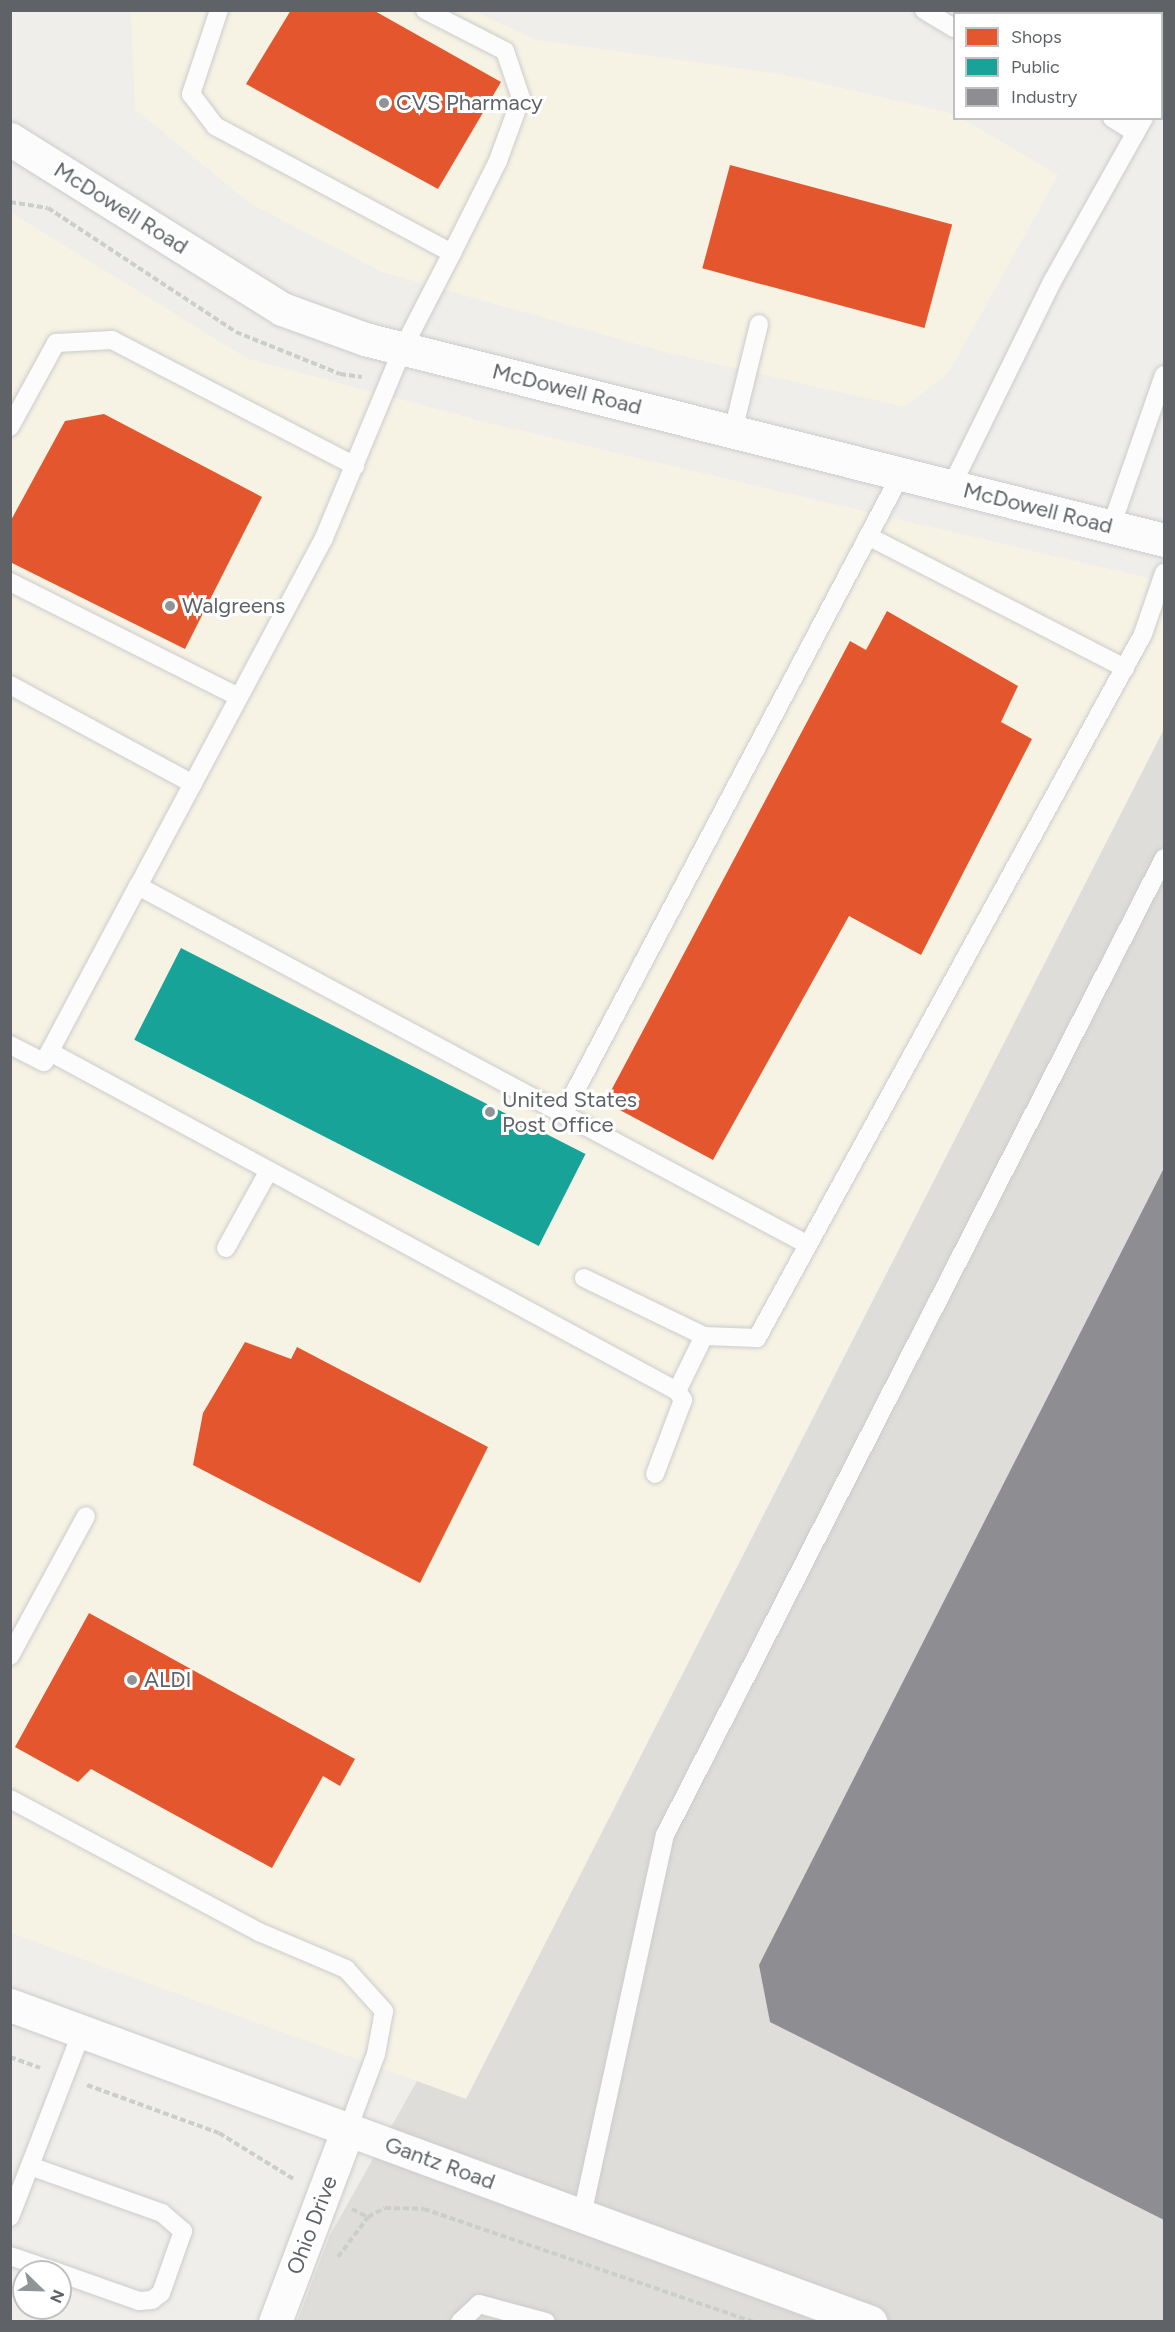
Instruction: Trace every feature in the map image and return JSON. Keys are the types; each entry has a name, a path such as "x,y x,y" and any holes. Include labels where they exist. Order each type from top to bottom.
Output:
{"street":[{"name":"McDowell Road","path":"10,139 282,309 403,348 1164,540"},
{"name":"Gantz Road","path":"10,2005 870,2322"},
{"name":"Ohio Drive","path":"275,2322 348,2129"}],"lane":[{"path":"219,10 191,94 215,126 452,253"},
{"path":"10,1045 44,1062 50,1052 238,697 355,466 403,348 452,253 522,98 506,51 425,10"},
{"path":"924,10 953,27"},
{"path":"951,487 1053,280 1140,126 1119,120"},
{"path":"733,431 759,324"},
{"path":"10,427 56,343 112,340 355,466"},
{"path":"1111,527 1164,375"},
{"path":"563,1114 901,474"},
{"path":"868,536 1125,668"},
{"path":"584,1278 704,1336 757,1338 1125,668 1164,573"},
{"path":"10,582 238,697"},
{"path":"10,685 192,784"},
{"path":"582,2214 665,1835 1164,858"},
{"path":"138,886 808,1245"},
{"path":"50,1052 267,1174 677,1391 683,1400 655,1474"},
{"path":"226,1248 267,1174"},
{"path":"677,1391 704,1336"},
{"path":"10,1656 86,1516"},
{"path":"10,1799 259,1932 346,1969 384,2011 376,2054 348,2129"},
{"path":"10,2217 82,2031"},
{"path":"30,2166 162,2213 183,2231 161,2293 152,2300 139,2301 72,2278"},
{"path":"460,2322 479,2304 546,2322"}],"path":[{"path":"10,2057 219,2133 368,2217"},
{"path":"332,2265 368,2217 385,2208 424,2209 754,2322"}],"shaded area":[{"path":"131,11 474,11 536,40 785,75 953,114 953,120 964,120 1058,175 949,372 905,407 665,352 382,272 251,204 135,109"},
{"path":"10,212 248,359 489,423 1164,582 1164,729 466,2099 11,1933"},
{"path":"1164,729 1164,2321 297,2322 330,2235 417,2081 466,2099"}],"building: Shops":[{"name":"CVS Pharmacy","path":"291,10 373,10 501,82 438,189 246,84"},
{"path":"730,165 952,225 924,328 702,268"},
{"name":"Walgreens","path":"104,414 262,497 185,649 10,562 10,522 65,421"},
{"path":"887,611 1018,686 1001,722 1032,739 921,955 849,916 713,1160 605,1102 850,641 866,650"},
{"path":"245,1342 291,1359 297,1347 488,1447 420,1583 193,1465 203,1413"},
{"name":"ALDI","path":"89,1613 355,1759 340,1786 323,1776 272,1868 91,1769 78,1782 15,1747"}],"building: Public":[{"path":"181,948 586,1154 539,1246 134,1040"}],"building: Industry":[{"path":"1164,1168 1164,2220 770,2022 759,1965"}],"place":[{"name":"CVS Pharmacy","path":"384,103"},
{"name":"Walgreens","path":"170,606"},
{"name":"United States Post Office","path":"490,1112"},
{"name":"ALDI","path":"132,1680"}]}
